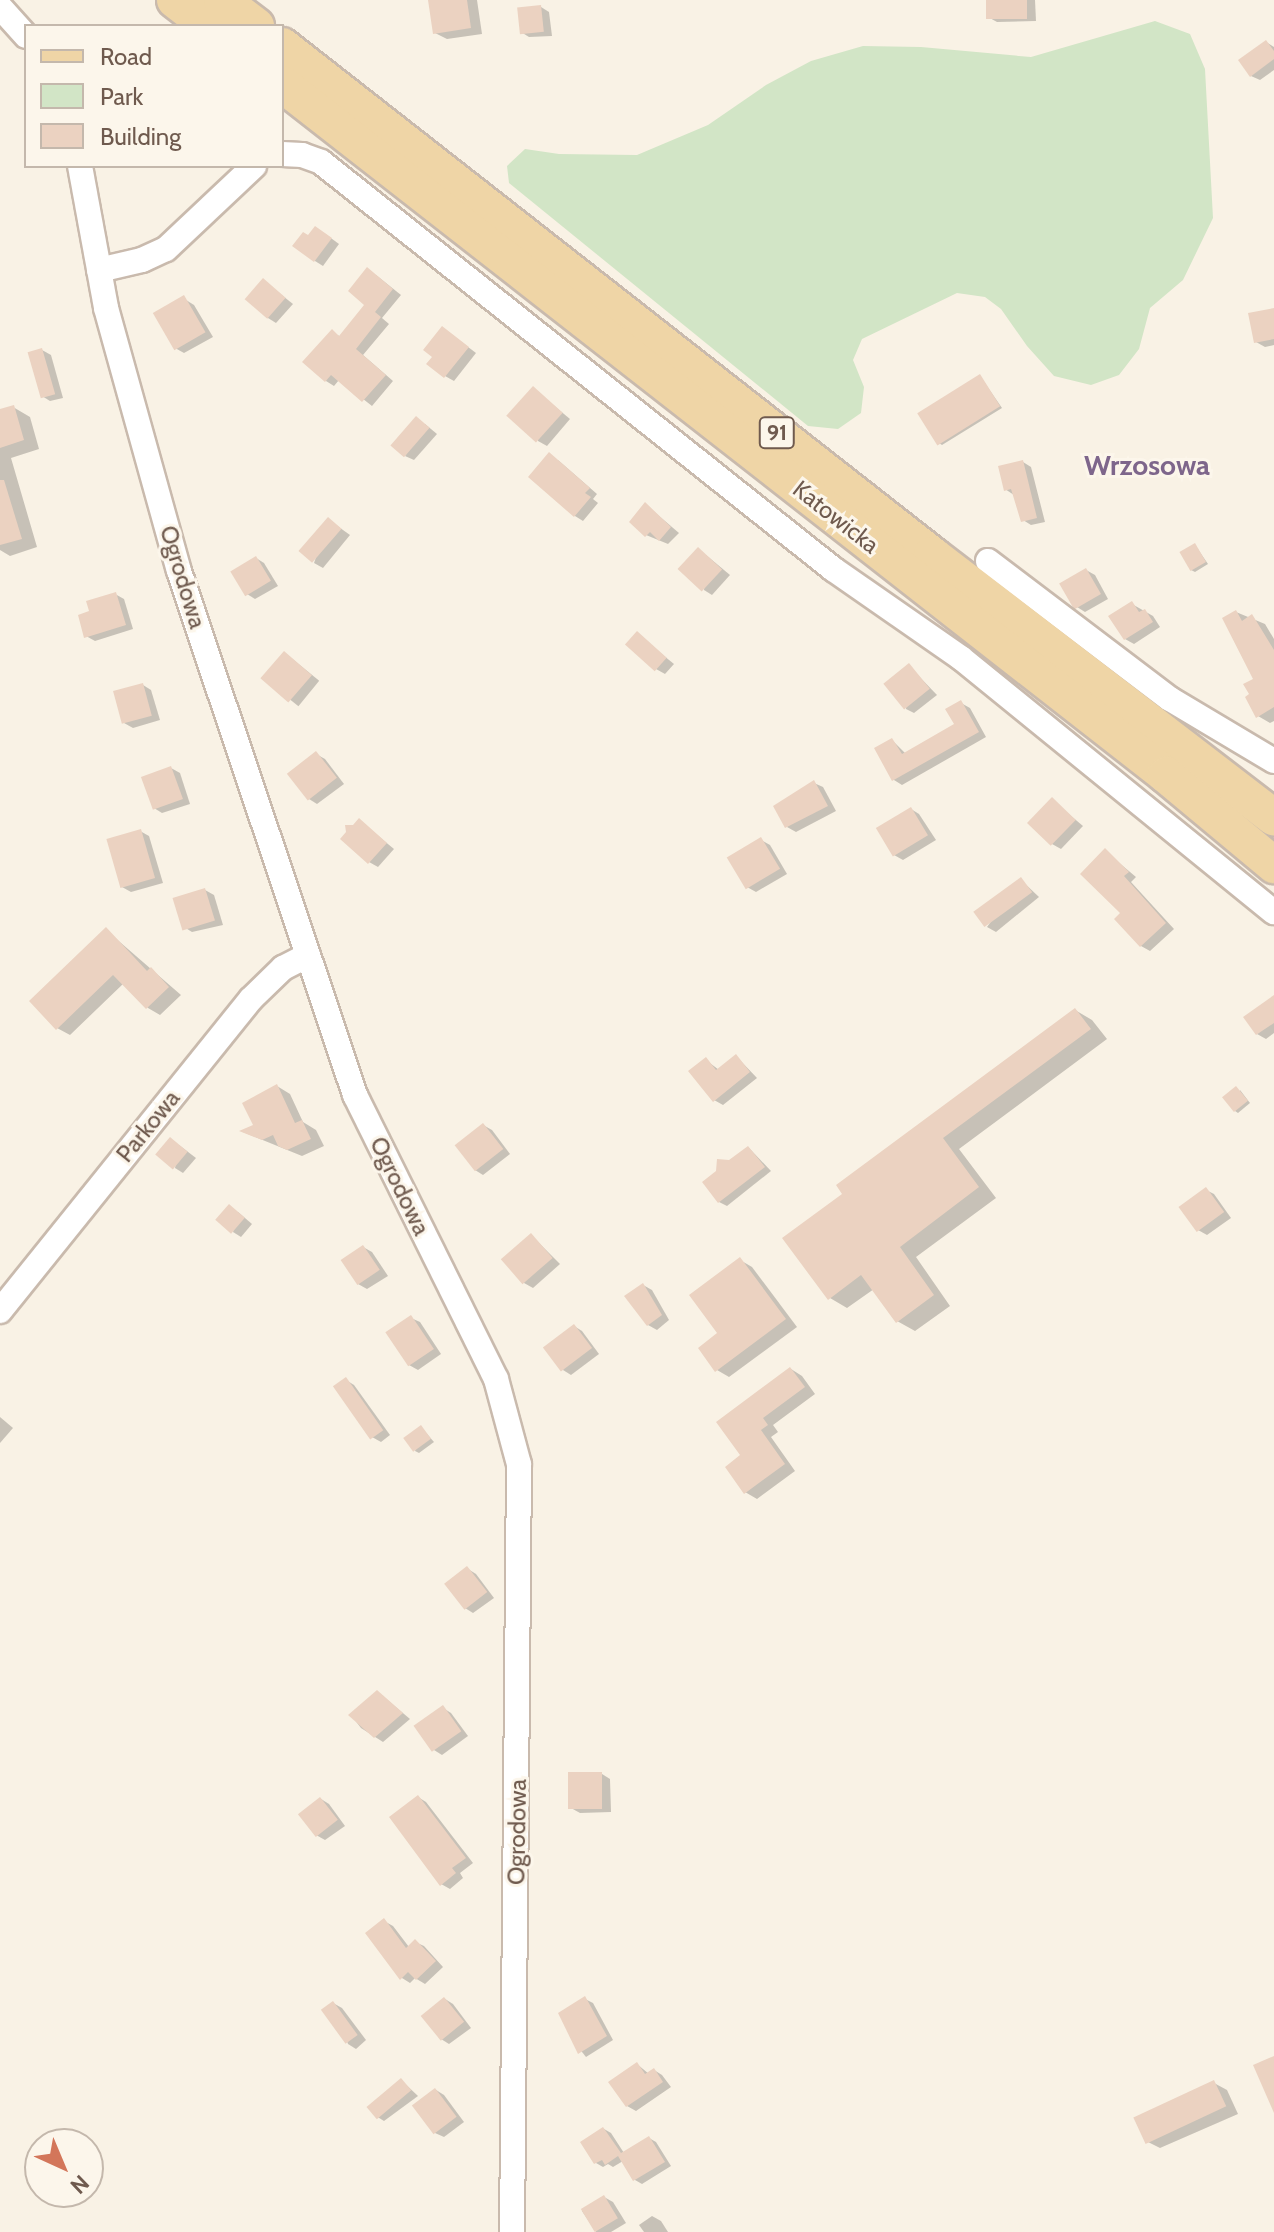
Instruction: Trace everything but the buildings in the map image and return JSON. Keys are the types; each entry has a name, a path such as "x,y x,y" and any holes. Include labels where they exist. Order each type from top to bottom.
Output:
{"main road":[{"path":"175,0 206,24"},
{"path":"222,0 253,24"},
{"name":"Katowicka","path":"284,48 932,555 1274,817"},
{"name":"Katowicka","path":"284,86 1166,775 1274,865"}],"street":[{"path":"0,7 24,34"},
{"path":"284,154 302,155 321,162 833,569 961,658 1274,912"},
{"name":"Ogrodowa","path":"80,168 106,308 179,571 355,1095 496,1379 519,1464 512,2232"},
{"path":"99,270 142,260 166,249 252,168"},
{"path":"988,561 1170,699 1274,761"},
{"name":"Parkowa","path":"0,1311 251,999 283,968 308,955"}],"green space":[{"path":"1155,21 1190,34 1205,69 1213,218 1183,280 1150,308 1139,349 1119,375 1091,385 1054,376 1027,346 1001,309 985,297 957,293 862,339 853,360 864,387 861,413 838,429 808,426 509,183 507,166 525,149 559,154 637,155 708,125 766,85 811,61 863,46 921,47 1031,57"}],"district":[{"name":"Wrzosowa","path":"1147,465"}]}
